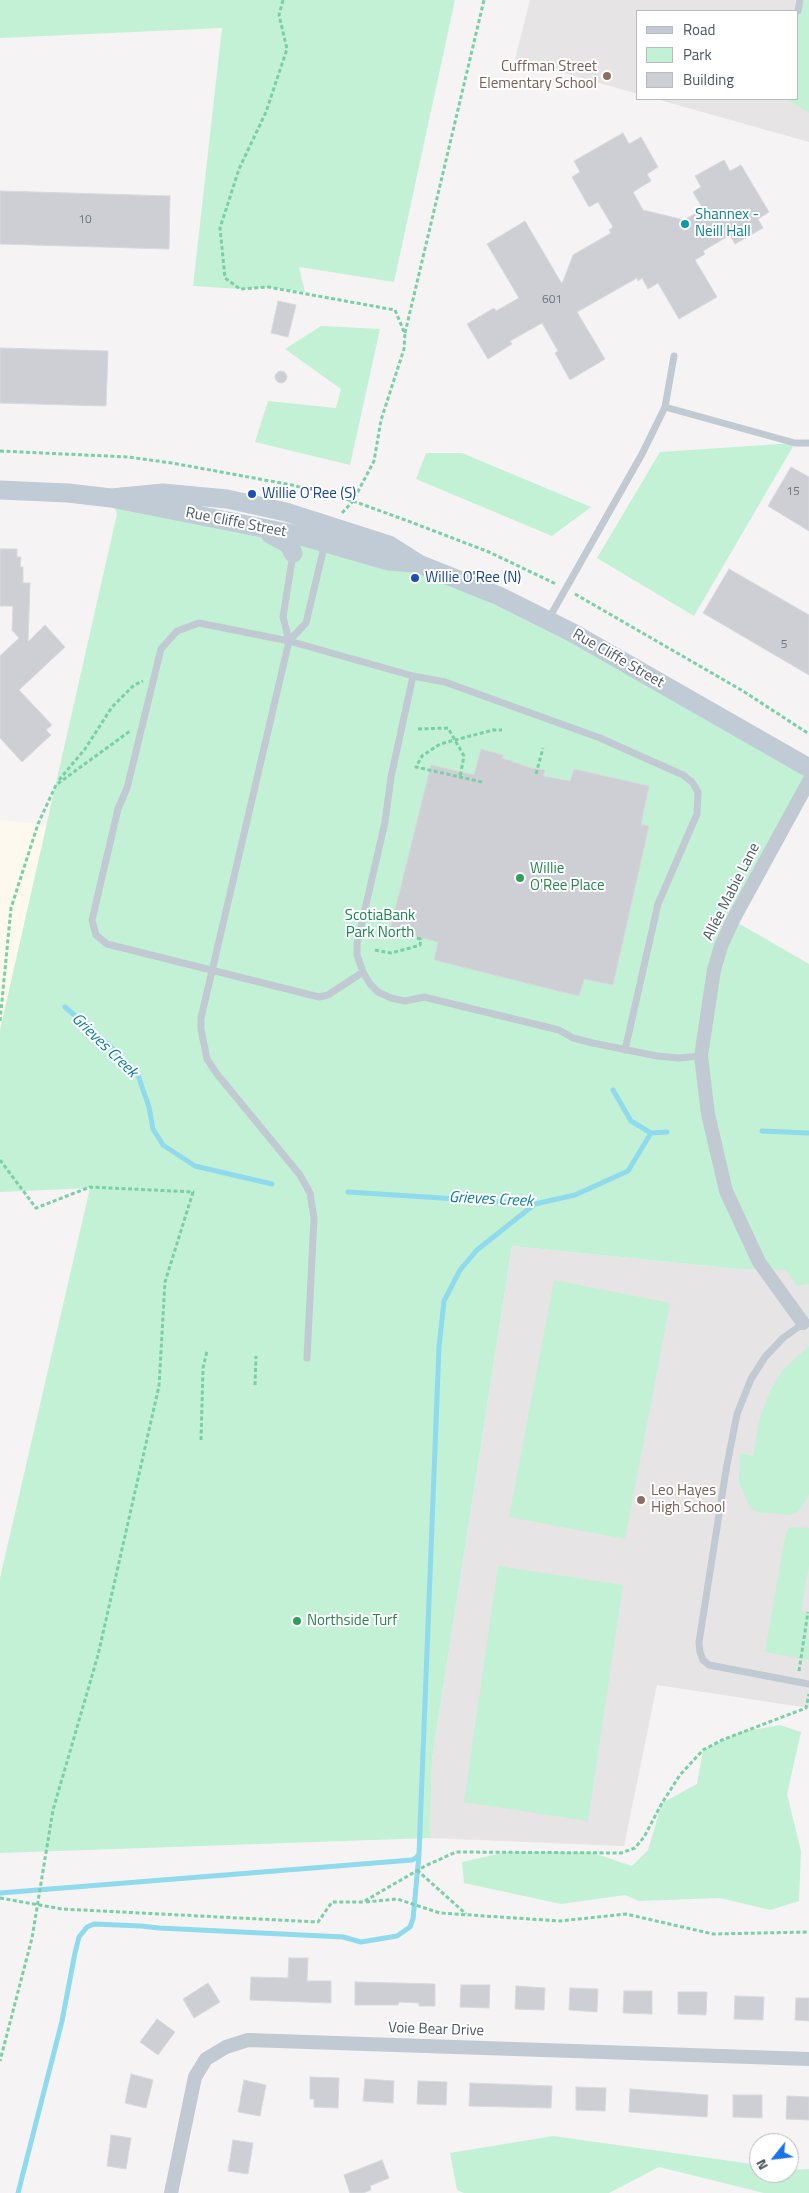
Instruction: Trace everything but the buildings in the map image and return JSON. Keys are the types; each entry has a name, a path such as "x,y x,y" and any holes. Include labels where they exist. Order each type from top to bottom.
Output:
{"main road":[{"name":"Rue Cliffe Street","path":"0,490 68,493 111,498 261,528 296,544 327,534"},
{"name":"Rue Cliffe Street","path":"111,498 163,493 227,499 303,517 327,534 390,545 419,564 499,596 582,638 809,768"}],"street":[{"name":"Allée Mabie Lane","path":"806,1322 759,1262 726,1191 708,1114 701,1056 714,970 721,946 733,920 809,781"},
{"name":"Voie Bear Drive","path":"171,2193 195,2077 206,2059 226,2046 248,2040 809,2059"}],"lane":[{"path":"548,620 642,454 665,407 674,356"},
{"path":"665,407 794,443 809,443"},
{"path":"303,517 296,544 283,617 289,640 201,1024 207,1059 224,1084 300,1174 307,1184 314,1206 307,1358"},
{"path":"289,640 306,623 327,534"},
{"path":"362,972 328,995 319,997 212,972 107,944 96,935 92,920 118,809 127,788 162,649 169,638 177,631 199,623 289,640 413,676 445,682 600,738 683,775 692,782 698,792 697,814 658,904 625,1050"},
{"path":"413,676 391,777 385,822 358,944 357,956 362,972 374,989 391,998 405,1001 424,997 550,1028 573,1038 625,1050 680,1058 701,1056"},
{"path":"806,1322 783,1338 765,1357 751,1379 737,1414 726,1470 699,1642 703,1660 709,1665 809,1684"}],"path":[{"path":"283,0 279,15 287,49 266,112 239,169 220,228 226,278 240,289 268,286 395,310 405,334"},
{"path":"327,534 353,502 374,461 377,439 404,349 405,334 484,0"},
{"path":"0,1021 10,908 38,824 56,785 85,749 112,707 134,684 156,676"},
{"path":"56,785 144,722"},
{"path":"418,729 448,728 464,756 460,777"},
{"path":"482,782 416,767 422,756 430,750 456,740 493,730 502,730"},
{"path":"536,774 543,748"},
{"path":"375,950 391,953 420,945 421,939 379,929"},
{"path":"0,1160 36,1208 90,1187 193,1192 165,1282 159,1386 98,1655 54,1810 32,1938 0,2061"},
{"path":"201,1440 203,1368 207,1350"},
{"path":"255,1385 256,1356"},
{"path":"801,1658 808,1612"},
{"path":"363,1902 417,1870 456,1852 621,1853 634,1848 644,1837 662,1803 680,1775 704,1750 722,1740 806,1708 809,1693"},
{"path":"417,1870 467,1914"},
{"path":"0,1898 38,1903 62,1909 318,1922 332,1902 397,1899 440,1913 560,1921 626,1914 713,1934 809,1932"}],"shaded area":[{"name":"Cuffman Street Elementary School","path":"530,0 809,0 809,142 660,100 799,100 799,10 636,10 636,93 515,59"},
{"path":"0,820 47,825 0,1030"},
{"name":"Leo Hayes High School","path":"512,1246 739,1269 809,1270 809,1708 657,1685 624,1846 430,1838 432,1759"}],"green space":[{"path":"0,0 455,0 394,282 299,267 305,292 268,287 240,289 193,286 222,28 0,38"},
{"path":"800,0 809,0 809,113 788,100 799,100 798,10"},
{"path":"321,326 380,329 350,465 255,442 268,401 336,408 341,389 285,349"},
{"path":"795,443 694,616 597,558 660,452"},
{"path":"426,453 462,453 591,507 552,536 416,479"},
{"name":"ScotiaBank Park North","path":"111,498 281,533 499,596 809,768 733,920 809,964 809,1284 797,1286 786,1270 739,1269 512,1246 432,1759 430,1838 0,1853 0,1578 90,1188 0,1192 0,1030 117,514"},
{"path":"554,1280 670,1303 625,1539 509,1517"},
{"path":"809,1346 809,1493 798,1512 790,1515 757,1512 750,1508 739,1482 740,1453 753,1456 759,1421 770,1391 783,1370"},
{"path":"791,1527 809,1528 809,1565 801,1611 809,1612 807,1639 809,1639 809,1660 765,1652 784,1542 787,1530"},
{"path":"498,1566 623,1585 588,1821 464,1802"},
{"path":"780,1725 801,1732 787,1794 801,1851 799,1901 770,1910 720,1898 639,1901 625,1895 561,1904 464,1883 462,1862 506,1852 590,1852 632,1866 648,1850 662,1803 697,1784 703,1750 741,1732"},
{"path":"553,2136 749,2164 749,2183 799,2183 799,2170 809,2169 809,2193 764,2193 659,2167 609,2193 464,2193 457,2190 450,2153"}],"waterway":[{"name":"Grieves Creek","path":"65,1007 109,1045 138,1075 149,1107 153,1129 163,1145 195,1166 272,1184"},
{"path":"613,1090 631,1121 651,1133"},
{"name":"Grieves Creek","path":"762,1131 809,1133"},
{"name":"Grieves Creek","path":"348,1192 535,1204 575,1195 628,1171 651,1133 667,1132"},
{"path":"0,1893 412,1860 416,1858 419,1854 439,1347 444,1301 460,1270 477,1250 535,1204"},
{"path":"18,2193 62,2021 79,1937 87,1927 94,1924 343,1937 361,1942 397,1936 410,1927 413,1919 419,1855"}],"place":[{"name":"Cuffman Street Elementary School","path":"607,76"},
{"name":"Shannex - Neill Hall","path":"685,224"},
{"name":"Willie O'Ree (S)","path":"252,494"},
{"name":"Willie O'Ree (N)","path":"415,578"},
{"name":"Willie O'Ree Place","path":"520,878"},
{"name":"Leo Hayes High School","path":"641,1500"},
{"name":"Northside Turf","path":"297,1621"}]}
